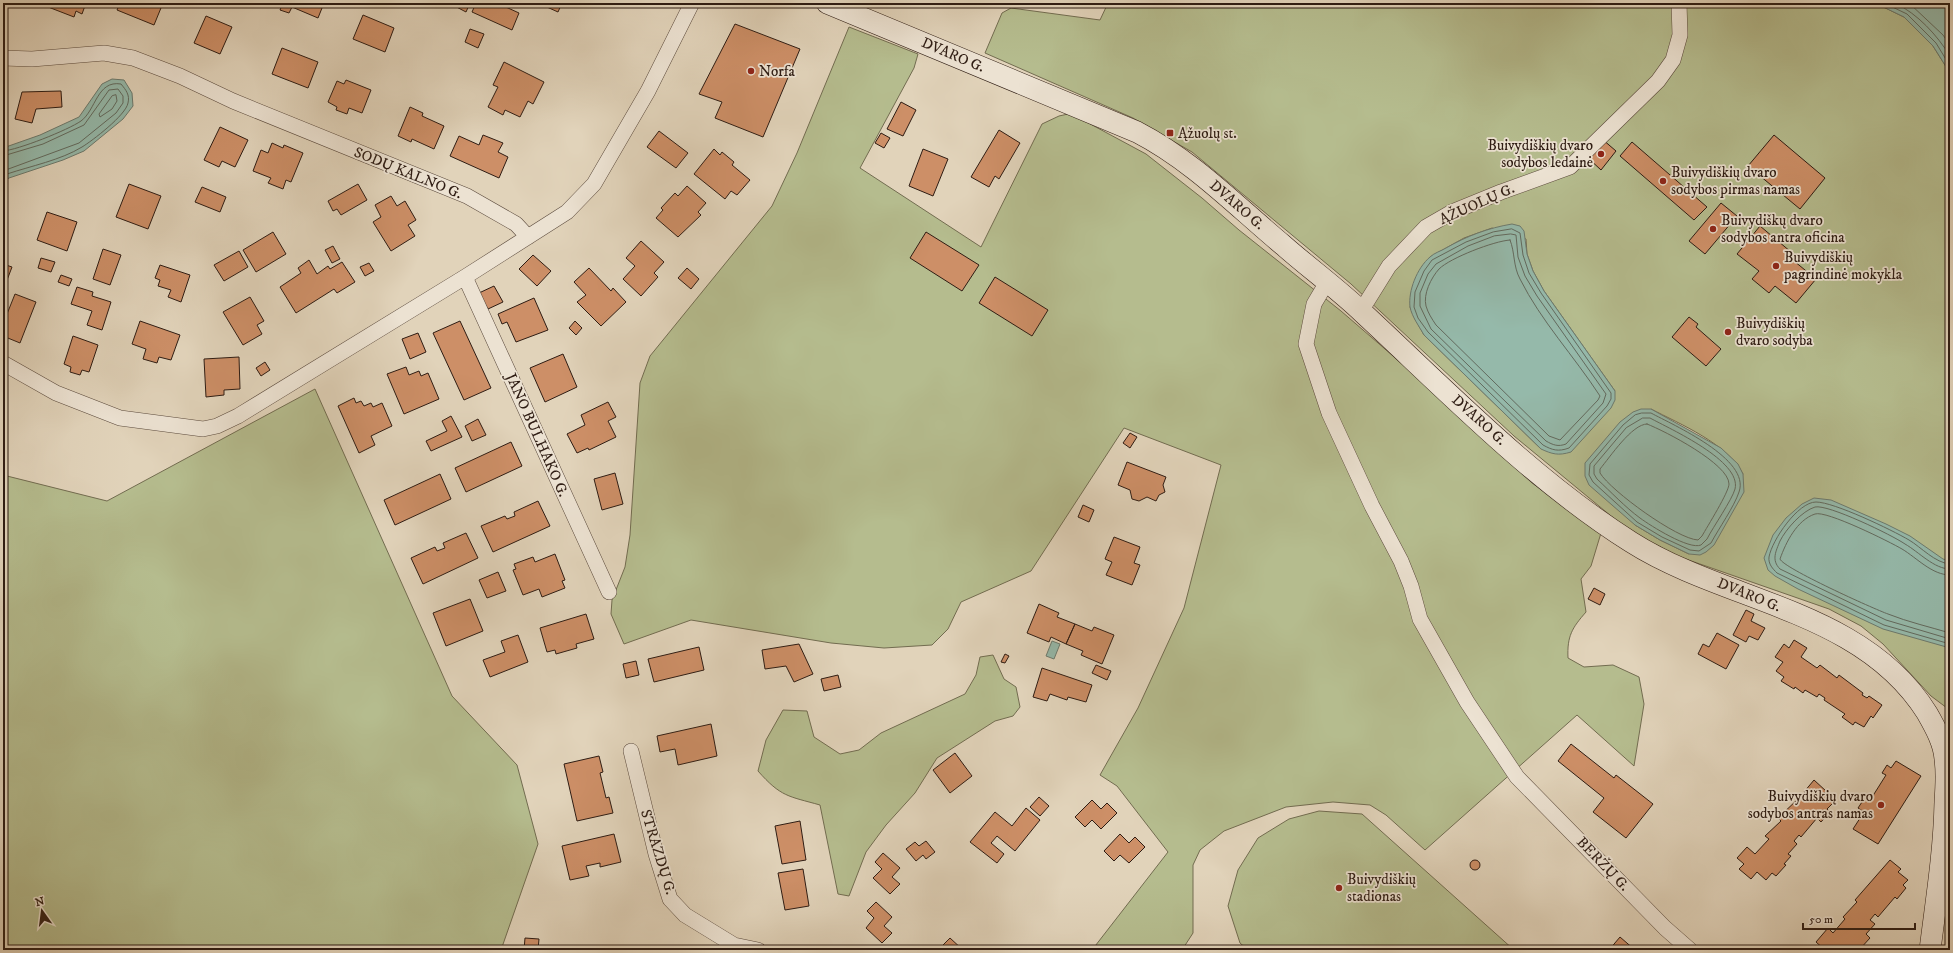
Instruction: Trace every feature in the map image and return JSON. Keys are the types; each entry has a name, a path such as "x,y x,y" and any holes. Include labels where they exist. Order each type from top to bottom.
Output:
{"main road":[{"name":"DVARO G.","path":"827,3 1136,132 1163,145 1220,188 1282,245 1361,311 1488,429 1530,465 1604,524 1635,544 1667,561 1809,618 1847,638 1870,653 1891,671 1911,692 1926,711 1948,759 1944,832 1930,950"}],"street":[{"path":"3,362 56,394 103,413 120,418 203,429 217,426 238,416 465,277 567,212 594,184 648,91 692,3"},
{"name":"ĄŽUOLŲ G.","path":"1361,311 1389,266 1426,227 1452,212 1501,192 1570,167 1653,85 1673,60 1680,35 1679,3"},
{"name":"SODŲ KALNO G.","path":"3,58 32,59 104,53 132,58 180,76 233,101 466,196 516,224 528,237"},
{"name":"JANO BULHAKO G.","path":"465,277 609,592"},
{"name":"BERŽŲ G.","path":"1327,282 1314,304 1306,344 1329,413 1372,506 1401,561 1411,586 1420,619 1467,702 1517,777 1665,928 1690,950"},
{"name":"STRAZDŲ G.","path":"631,751 656,854 670,899 685,915 734,945 758,950"}],"shaded area":[{"path":"1108,3 1875,3 1904,17 1933,46 1950,73 1950,708 1947,708 1931,696 1883,644 1861,626 1829,609 1677,556 1628,530 1514,436 1351,284 1192,152 1133,118 985,53 1002,13 1011,8 1100,20","holes":["1492,228 1526,239 1527,254 1533,271 1544,291 1615,391 1541,449 1424,335 1410,307 1430,257 1464,238","1651,409 1689,428 1715,444 1736,463 1743,474 1689,554 1660,540 1635,525"]},
{"path":"849,27 918,54 914,68 860,168 981,247 1042,124 1059,116 1068,114 1081,119 1146,154 1202,198 1239,230 1341,311 1444,400 1532,483 1601,533 1591,566 1581,579 1586,612 1571,633 1568,644 1568,658 1584,667 1613,665 1639,677 1644,704 1634,766 1577,715 1425,850 1386,815 1370,805 1333,802 1286,807 1224,831 1200,850 1193,865 1193,933 1182,950 1092,950 1168,852 1117,786 1100,775 1138,708 1184,608 1221,465 1124,428 1031,571 961,602 948,629 932,645 884,648 831,643 691,620 624,644 611,614 612,600 625,567 630,535 640,383 650,356 772,206 797,153"},
{"path":"315,389 452,696 517,765 538,844 501,950 3,950 3,475 107,501"},
{"path":"993,655 1004,679 1016,687 1020,707 1013,716 995,721 937,758 915,793 886,825 866,852 849,896 838,894 820,805 800,800 779,791 758,771 766,740 783,710 807,711 814,737 840,754 859,750 881,733 965,694 976,675 980,657"},
{"name":"Buivydiškių stadionas","path":"1319,811 1362,814 1514,950 1248,950 1240,943 1228,906 1238,870 1258,838 1289,819"}],"water":[{"path":"1875,3 1950,3 1950,73 1933,46 1904,17"},
{"path":"112,79 124,80 132,93 133,106 123,119 84,151 63,160 9,178 3,182 3,148 40,135 79,117 102,84"},
{"path":"1512,224 1520,226 1524,231 1527,254 1533,271 1544,291 1615,391 1615,400 1611,408 1571,452 1555,454 1541,449 1424,335 1411,311 1410,294 1414,280 1425,262 1436,253 1478,233"},
{"path":"1641,409 1651,409 1721,448 1738,464 1743,474 1744,492 1714,545 1700,555 1689,554 1660,540 1635,525 1589,485 1585,476 1585,463 1620,422 1633,412"},
{"path":"1814,498 1831,500 1886,524 1910,536 1943,559 1950,561 1950,648 1883,629 1798,589 1775,576 1768,570 1764,558 1773,535 1786,518 1802,504"},
{"path":"1052,641 1060,644 1054,659 1046,656"}],"building":[{"path":"44,3 86,3 82,14 76,11 74,17 43,5"},
{"path":"120,3 163,3 154,25 117,10"},
{"path":"283,3 324,3 318,18 292,7 289,13 280,10"},
{"path":"449,3 470,3 466,12"},
{"path":"476,3 497,3 519,13 512,30 472,12"},
{"path":"538,3 562,3 558,12"},
{"path":"363,15 394,28 385,52 353,39"},
{"path":"206,16 232,27 220,54 194,43"},
{"name":"Norfa","path":"735,24 800,49 763,137 715,118 722,102 699,94"},
{"path":"470,29 484,34 478,48 465,42"},
{"path":"282,48 318,62 308,88 272,74"},
{"path":"504,62 544,82 533,104 528,101 520,117 505,110 503,115 488,107 498,87 493,85"},
{"path":"346,80 371,90 362,113 349,108 347,114 336,110 337,107 328,102 337,81 344,84"},
{"path":"61,91 62,107 36,109 32,123 15,119 22,92"},
{"path":"901,102 916,110 903,136 887,129"},
{"path":"410,107 423,113 422,116 444,126 434,149 412,139 411,142 398,136"},
{"path":"220,127 248,140 235,167 222,161 219,167 204,160"},
{"path":"999,130 1020,143 999,179 995,176 989,187 971,177"},
{"path":"659,131 688,153 676,168 647,147"},
{"path":"881,133 890,138 884,148 875,143"},
{"path":"483,135 503,143 498,152 508,157 499,178 450,156 459,136 479,145"},
{"path":"1774,135 1825,178 1800,209 1748,166"},
{"name":"Buivydiškių dvaro sodybos ledainė","path":"1602,139 1616,151 1601,170 1587,157"},
{"name":"Buivydiškių dvaro sodybos pirmas namas","path":"1632,142 1707,207 1694,220 1620,156"},
{"path":"272,143 283,148 284,145 303,153 291,182 286,180 283,189 268,183 271,178 253,171 261,150 268,153"},
{"path":"714,149 720,155 722,152 734,162 732,165 750,180 737,195 731,191 725,199 694,174"},
{"path":"923,149 948,159 933,196 909,186"},
{"path":"129,184 161,196 148,229 116,217"},
{"path":"358,184 367,200 341,215 337,209 333,211 328,201"},
{"path":"687,186 706,203 698,212 701,215 678,237 656,218 663,210 661,208 675,193 678,196"},
{"path":"202,187 226,197 220,212 195,202"},
{"path":"391,196 397,206 405,201 416,220 408,225 415,236 391,251 373,222 381,217 375,205"},
{"name":"Buivydiškų dvaro sodybos antra oficina","path":"1721,203 1737,216 1705,254 1689,241"},
{"path":"47,212 77,222 67,251 37,240"},
{"name":"Buivydiškių pagrindinė mokykla","path":"1760,226 1797,257 1794,261 1816,279 1796,303 1775,286 1769,293 1752,279 1759,271 1737,254"},
{"path":"273,232 286,254 256,272 243,250"},
{"path":"926,232 979,265 962,291 910,258"},
{"path":"641,241 664,262 654,273 658,277 641,296 623,279 635,266 626,258"},
{"path":"333,246 340,259 332,263 325,250"},
{"path":"103,249 121,255 110,285 93,279"},
{"path":"239,251 248,267 224,281 214,265"},
{"path":"533,255 551,271 537,286 519,269"},
{"path":"41,258 55,262 51,272 38,268"},
{"path":"309,260 317,274 328,266 330,269 342,262 355,282 337,293 334,289 296,313 280,287 301,273 298,268"},
{"path":"369,263 374,271 365,276 360,267"},
{"path":"3,264 12,267 4,288 3,288"},
{"path":"160,265 190,275 181,302 168,297 171,290 158,286 160,280 155,278"},
{"path":"589,268 611,291 613,288 626,302 601,326 577,302 586,295 574,282"},
{"path":"687,268 699,279 691,289 678,278"},
{"path":"61,275 72,279 69,286 58,282"},
{"path":"995,277 1048,310 1032,336 979,303"},
{"path":"494,286 503,302 488,309 479,293"},
{"path":"77,287 93,292 92,296 111,302 102,330 87,325 92,311 71,304"},
{"path":"15,294 36,302 20,343 3,336 3,324"},
{"path":"250,297 264,321 257,325 262,334 243,345 223,312"},
{"path":"534,298 548,330 516,342 507,322 502,324 498,314"},
{"path":"1689,317 1698,324 1696,327 1721,349 1706,366 1672,337"},
{"path":"140,321 180,335 171,360 159,357 157,363 143,359 146,349 132,344"},
{"path":"460,321 491,388 464,400 433,333"},
{"path":"575,321 582,328 576,335 569,328"},
{"path":"418,333 426,352 410,359 402,339"},
{"path":"73,336 98,345 89,372 82,370 80,375 70,372 71,367 64,364"},
{"path":"563,354 577,387 545,402 530,368"},
{"path":"239,357 240,389 224,390 224,395 206,397 204,359"},
{"path":"265,362 270,370 261,376 256,368"},
{"path":"406,367 409,375 419,371 421,376 428,373 439,399 404,414 387,374"},
{"path":"3,396 7,398 3,409"},
{"path":"354,398 356,403 361,401 364,406 371,403 373,407 382,403 392,426 371,436 375,445 359,453 338,406"},
{"path":"608,402 616,417 608,421 616,437 589,450 588,448 577,453 567,434 585,425 581,415"},
{"path":"451,416 462,437 431,451 426,441 447,431 442,421"},
{"path":"478,419 486,435 472,441 465,426"},
{"path":"1130,433 1137,437 1130,448 1123,443"},
{"path":"511,442 522,466 466,492 455,468"},
{"path":"1127,462 1166,477 1163,485 1165,492 1159,495 1156,501 1147,497 1139,501 1132,499 1130,490 1118,485"},
{"path":"615,473 623,504 602,510 594,479"},
{"path":"440,474 451,499 395,525 384,500"},
{"path":"538,501 550,526 493,552 481,526 505,516 507,519 515,516 514,512"},
{"path":"1083,505 1094,510 1089,522 1078,517"},
{"path":"466,533 478,558 423,584 411,558 435,547 437,551 445,548 443,543"},
{"path":"1114,537 1140,547 1134,563 1140,565 1132,585 1106,575 1112,562 1105,559"},
{"path":"555,554 565,580 562,581 565,588 542,597 539,589 523,595 513,570 516,569 514,564 533,557 535,562"},
{"path":"498,572 506,591 487,598 479,580"},
{"path":"1594,588 1605,594 1600,605 1588,599"},
{"path":"470,599 483,631 446,646 433,613"},
{"path":"1039,604 1059,613 1057,617 1075,624 1066,644 1051,637 1049,642 1027,633"},
{"path":"1746,610 1754,614 1751,621 1765,628 1758,640 1749,636 1746,642 1733,635"},
{"path":"586,614 594,639 576,644 577,648 556,654 555,650 547,652 540,628"},
{"path":"1075,624 1092,631 1094,627 1114,635 1102,664 1081,655 1083,651 1066,644"},
{"path":"1717,633 1739,645 1726,669 1698,654 1703,644 1709,647"},
{"path":"518,635 528,662 490,677 483,660 505,652 501,641"},
{"path":"1794,640 1807,648 1801,657 1817,668 1820,665 1837,678 1839,675 1863,693 1862,695 1867,698 1869,696 1882,705 1873,718 1871,716 1864,727 1855,722 1853,725 1842,717 1845,714 1824,700 1825,698 1819,694 1817,697 1805,690 1803,693 1795,687 1794,689 1781,681 1784,677 1776,671 1783,662 1775,657 1784,644 1789,648"},
{"path":"799,644 813,674 794,682 786,666 765,669 762,650"},
{"path":"699,647 704,670 654,682 648,659"},
{"path":"1005,654 1009,656 1005,663 1001,662"},
{"path":"636,661 639,675 626,678 623,664"},
{"path":"1096,665 1111,671 1107,680 1092,673"},
{"path":"1042,668 1092,685 1086,702 1068,697 1067,700 1050,694 1047,701 1033,697"},
{"path":"838,675 841,687 824,691 821,679"},
{"path":"711,724 717,756 678,765 675,749 660,752 657,736"},
{"path":"1571,744 1614,778 1616,775 1653,804 1626,838 1593,812 1604,798 1558,761"},
{"path":"955,753 972,776 950,793 933,770"},
{"path":"599,756 603,772 600,773 606,798 609,797 613,813 577,821 564,764"},
{"name":"Buivydiškių dvaro sodybos antras namas","path":"1896,761 1921,776 1878,844 1853,829 1864,812 1858,808 1864,799 1869,802 1886,775 1882,773 1887,765 1891,768"},
{"path":"1814,780 1826,791 1824,793 1834,802 1827,809 1830,812 1821,822 1817,818 1801,837 1799,835 1794,841 1797,844 1788,854 1791,856 1784,864 1786,865 1776,876 1772,873 1766,880 1757,872 1751,879 1739,869 1744,864 1737,858 1747,847 1755,854 1769,839 1765,836 1781,821 1778,818 1800,797 1801,799 1806,794 1804,792"},
{"path":"1039,797 1049,806 1040,816 1030,807"},
{"path":"1092,800 1101,809 1107,803 1117,813 1101,829 1092,820 1085,827 1075,817"},
{"path":"1026,808 1040,820 1015,851 997,836 991,843 1004,854 997,863 970,842 995,812 1012,826"},
{"path":"800,821 806,860 782,864 775,826"},
{"path":"614,834 621,862 600,867 600,863 586,866 589,876 570,880 562,846"},
{"path":"1120,834 1129,843 1135,837 1145,847 1129,863 1120,855 1114,861 1104,851"},
{"path":"926,841 935,852 926,859 923,855 916,861 906,849 915,842 919,846"},
{"path":"883,853 900,868 892,877 900,884 890,894 873,878 882,869 875,862"},
{"path":"1473,860 1477,860 1479,861 1479,869 1473,870 1470,867 1470,863"},
{"path":"1890,860 1901,869 1898,872 1908,880 1903,885 1906,888 1897,899 1895,897 1878,917 1875,914 1870,920 1875,924 1866,934 1870,938 1859,950 1825,950 1816,942 1828,928 1833,933 1845,919 1843,917 1857,902 1855,900"},
{"path":"803,869 809,906 785,910 778,873"},
{"path":"876,902 892,917 884,926 892,933 882,943 866,928 874,918 867,911"},
{"path":"1620,937 1635,950 1609,950"},
{"path":"525,938 539,939 538,950 524,950"},
{"path":"950,938 963,950 938,950"}],"place":[{"name":"Norfa","path":"751,71"},
{"name":"Ąžuolų st.","path":"1170,133"},
{"name":"Buivydiškių dvaro sodybos ledainė","path":"1601,154"},
{"name":"Buivydiškių dvaro sodybos pirmas namas","path":"1663,181"},
{"name":"Buivydiškų dvaro sodybos antra oficina","path":"1713,229"},
{"name":"Buivydiškių pagrindinė mokykla","path":"1776,266"},
{"name":"Buivydiškių dvaro sodyba","path":"1728,332"},
{"name":"Buivydiškių dvaro sodybos antras namas","path":"1881,805"},
{"name":"Buivydiškių stadionas","path":"1339,888"}]}
